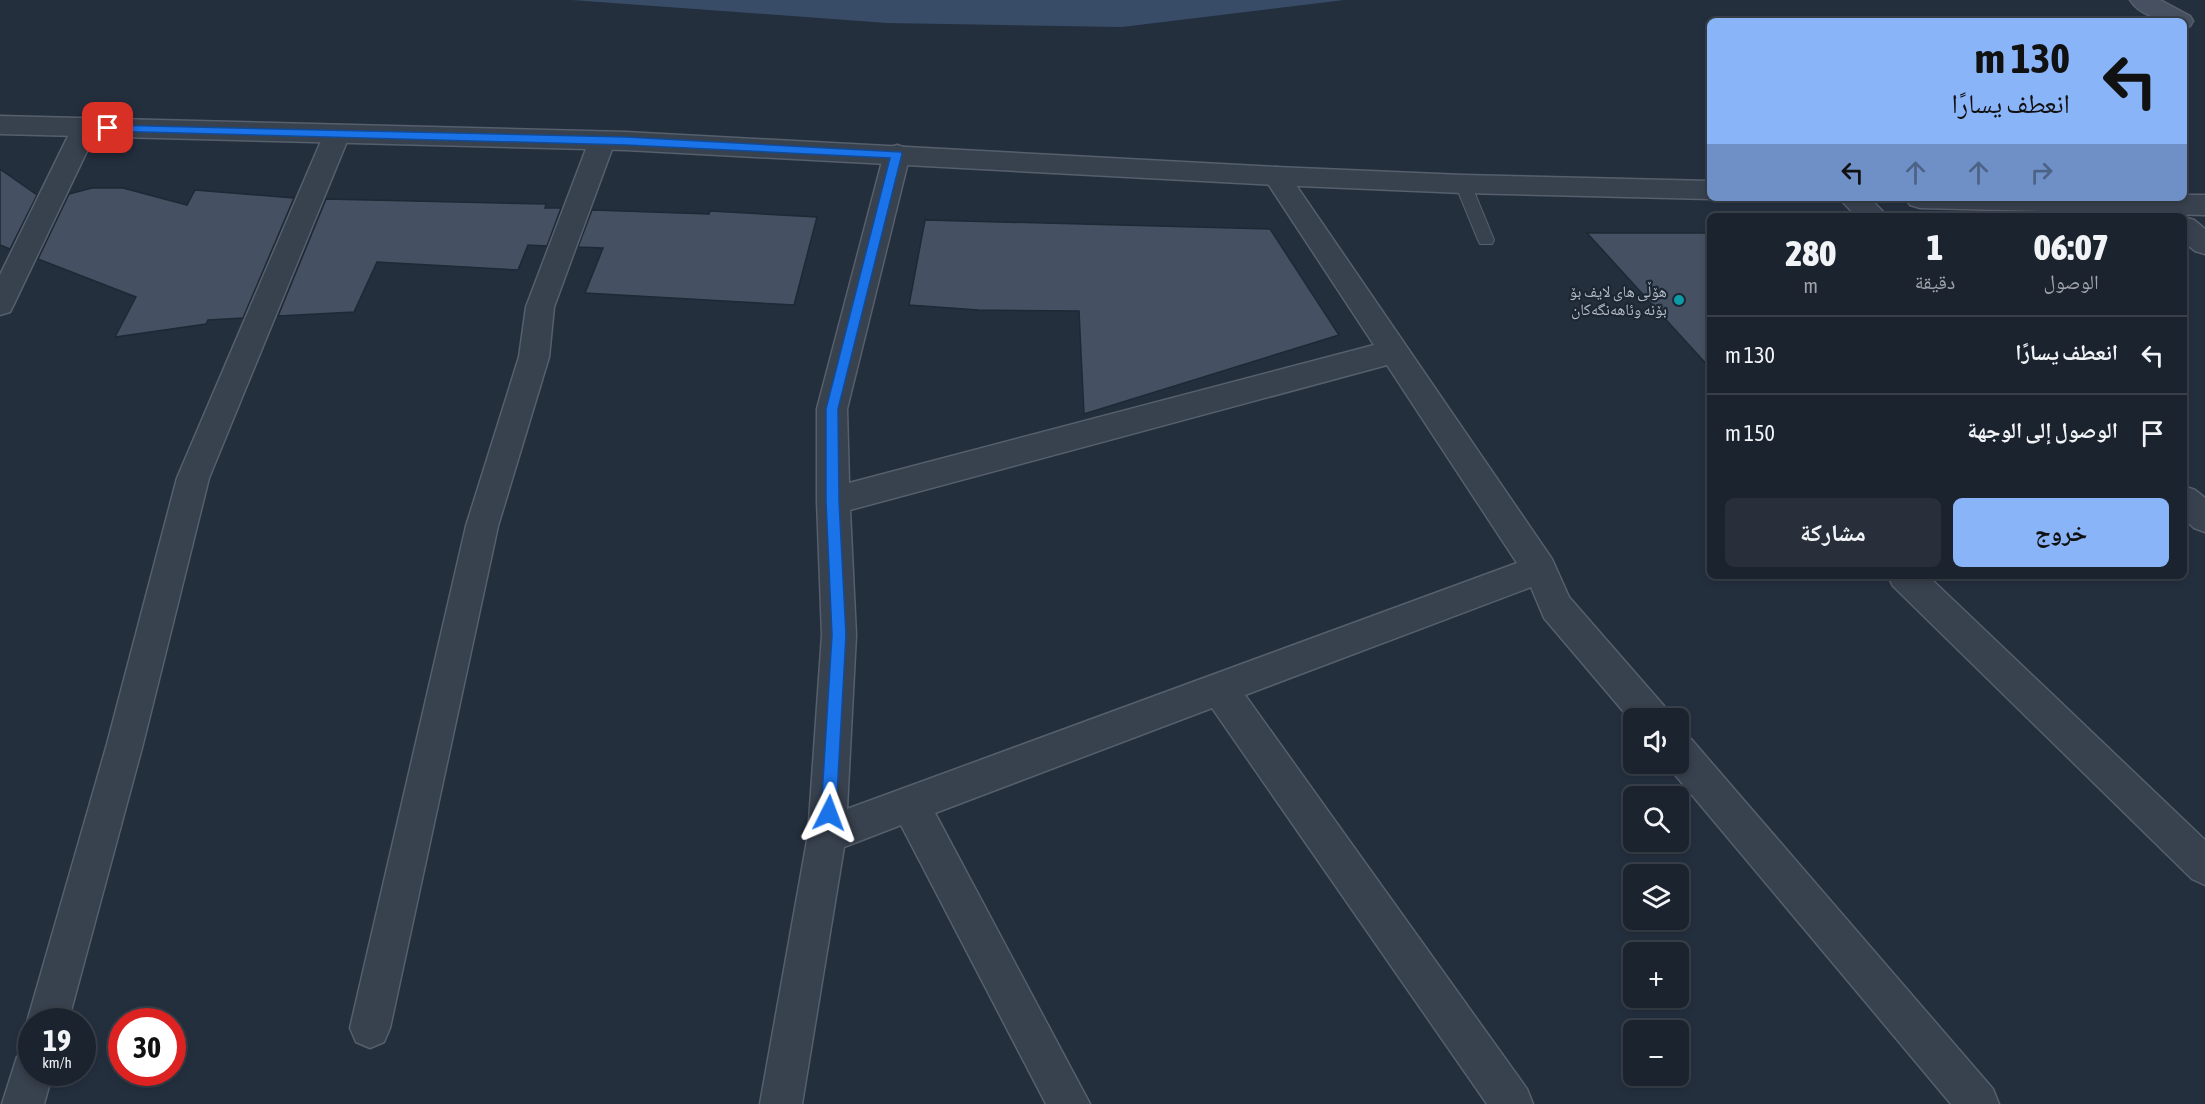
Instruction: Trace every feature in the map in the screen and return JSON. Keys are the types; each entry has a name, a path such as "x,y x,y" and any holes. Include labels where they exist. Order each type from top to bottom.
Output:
{"main road":[{"path":"2142,0 2186,12 2205,34"}],"street":[{"path":"0,125 602,141 897,154 1276,176 1463,184 1707,190"},
{"path":"0,304 85,128"},
{"path":"50,1008 126,744 193,478 337,134"},
{"path":"370,1028 482,526 534,357 540,307 602,141"},
{"path":"781,1104 827,835 839,635 833,501 832,409 897,154"},
{"path":"1276,176 1392,352 1540,569 1556,607 1642,708"},
{"path":"1856,201 1870,213"},
{"path":"1981,201 2163,210 2205,205"},
{"path":"2187,229 2205,244"},
{"path":"833,501 1392,352"},
{"path":"2187,502 2205,518"},
{"path":"827,835 1540,569"},
{"path":"1908,579 2205,866"},
{"path":"1220,689 1512,1104"},
{"path":"1689,764 1978,1104"},
{"path":"910,804 1069,1104"},
{"path":"23,1104 28,1086"}],"lane":[{"path":"1463,184 1486,240"}],"water":[{"path":"572,0 1344,0 1122,27 887,23"}],"building":[{"path":"0,169 37,195 10,249 0,245"},
{"path":"92,188 123,188 187,205 195,190 294,198 243,318 208,320 206,324 115,337 136,297 38,259 69,194"},
{"path":"326,199 546,204 545,208 561,208 547,246 528,245 518,270 377,262 354,312 278,316"},
{"path":"592,210 709,214 710,211 817,217 794,305 585,293 603,248 578,247"},
{"path":"925,220 1270,229 1339,335 1084,414 1079,311 978,310 909,305"},
{"name":"هۆڵی های لایف بۆ بۆنە وئاهەنگەکان","path":"1587,233 1707,233 1707,365"}],"place":[{"name":"هۆڵی های لایف بۆ بۆنە وئاهەنگەکان","path":"1679,300"}],"route":[{"path":"108,128 626,141 897,154 832,409 833,501 839,635 829,813"}]}
